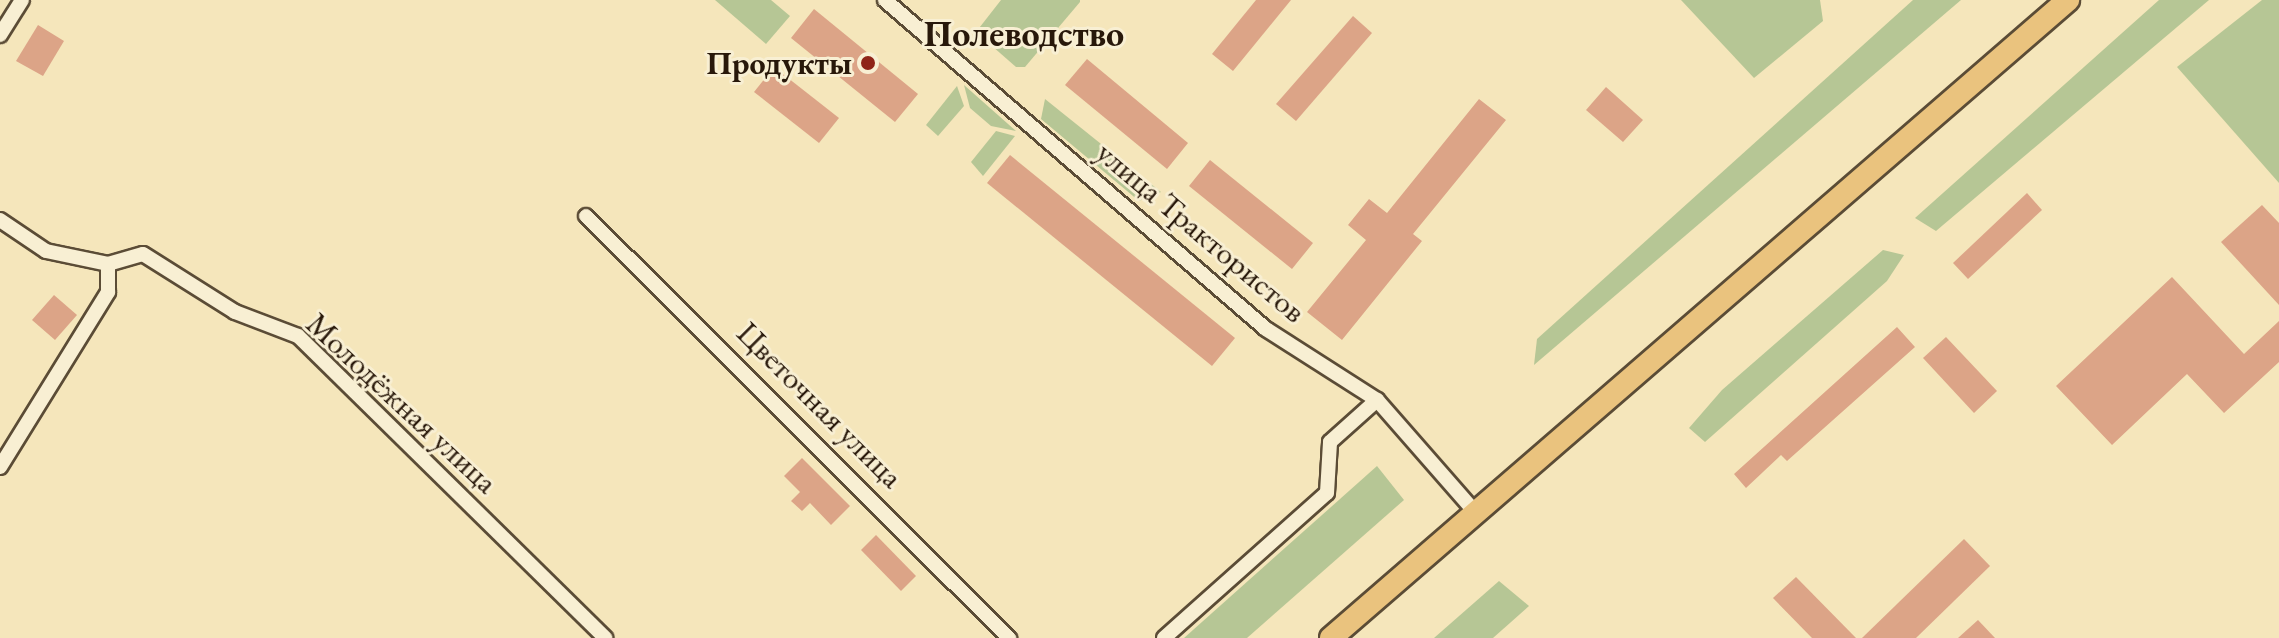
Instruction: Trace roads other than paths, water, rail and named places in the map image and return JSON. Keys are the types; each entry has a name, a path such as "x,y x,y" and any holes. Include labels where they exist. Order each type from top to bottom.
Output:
{"main road":[{"path":"1331,638 2068,0"}],"street":[{"path":"0,35 22,0"},
{"name":"улица Трактористов","path":"885,0 1266,329 1377,400 1475,512"},
{"name":"Цветочная улица","path":"586,216 1009,638"},
{"name":"Молодёжная улица","path":"0,220 46,251 108,264 143,254 235,312 298,336 605,638"},
{"path":"0,467 108,292 108,264"},
{"path":"1164,638 1327,493 1330,442 1377,400"}],"place":[{"name":"Продукты","path":"868,63"}],"district":[{"name":"Полеводство","path":"1024,34"}]}
